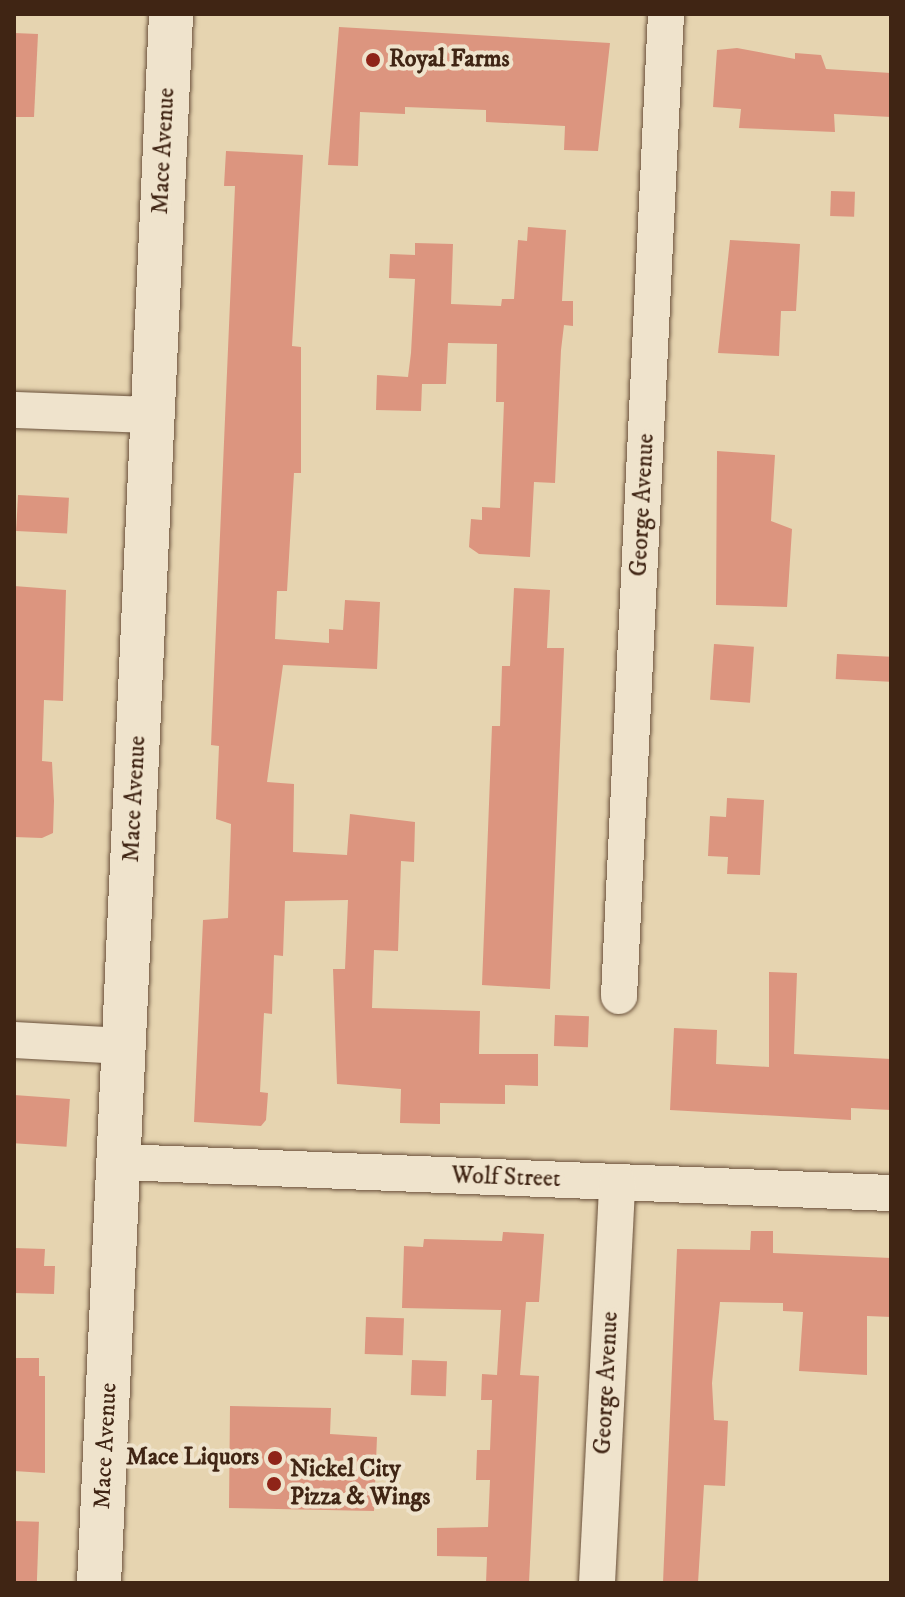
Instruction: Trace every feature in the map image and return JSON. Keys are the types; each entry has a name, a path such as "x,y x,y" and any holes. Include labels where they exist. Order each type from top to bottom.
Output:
{"main road":[{"name":"Mace Avenue","path":"99,1583 121,1162 171,14"}],"street":[{"name":"George Avenue","path":"619,996 666,14"},
{"path":"14,410 152,415"},
{"path":"14,1040 124,1046"},
{"name":"Wolf Street","path":"121,1162 891,1193"},
{"name":"George Avenue","path":"597,1583 617,1182"}],"building":[{"path":"339,27 610,43 598,151 564,150 565,126 486,122 486,110 405,107 405,114 360,112 358,166 328,165"},
{"path":"14,33 38,34 34,117 14,117"},
{"path":"737,48 795,59 795,53 821,55 826,69 891,73 891,117 834,114 835,132 739,128 741,109 713,107 717,50"},
{"path":"226,151 303,155 292,346 301,347 301,473 294,473 287,591 277,591 275,639 329,643 329,629 343,630 345,600 380,602 377,669 283,665 267,782 294,784 293,852 347,855 350,814 415,822 414,862 401,861 398,951 374,950 372,1008 480,1011 479,1054 538,1054 538,1086 505,1085 505,1104 440,1103 440,1124 400,1123 401,1089 337,1084 333,969 345,969 348,900 285,901 283,956 274,955 272,1014 264,1013 260,1092 268,1093 266,1120 261,1126 194,1122 203,920 228,918 231,824 216,819 219,746 211,745 235,186 224,186"},
{"path":"831,191 855,192 854,217 830,216"},
{"path":"528,227 566,230 562,301 573,301 573,326 564,325 561,350 555,483 534,482 530,557 479,554 469,547 471,519 482,520 482,507 500,508 504,402 496,402 497,344 448,343 446,384 422,384 421,411 376,410 377,375 408,377 411,353 415,279 389,278 390,254 415,255 415,243 453,244 451,304 501,306 502,299 514,299 518,240 527,241"},
{"path":"730,240 800,244 796,311 781,311 779,356 718,353"},
{"path":"717,451 775,455 771,521 792,529 787,607 716,605"},
{"path":"18,495 69,498 67,534 16,531"},
{"path":"14,586 66,590 63,701 44,700 42,761 52,762 54,801 53,833 42,838 14,837"},
{"path":"514,588 550,590 547,648 564,648 550,989 482,985 492,726 500,726 502,666 510,666"},
{"path":"714,644 754,647 750,703 710,700"},
{"path":"837,654 891,657 890,682 836,679"},
{"path":"727,798 764,800 760,875 727,874 728,857 708,856 710,816 726,817"},
{"path":"769,972 797,973 794,1054 891,1059 891,1110 851,1108 851,1120 670,1110 674,1028 717,1030 716,1064 769,1067"},
{"path":"555,1015 589,1016 588,1047 554,1046"},
{"path":"14,1095 70,1099 67,1147 14,1143"},
{"path":"751,1231 773,1231 773,1253 891,1258 891,1317 867,1316 867,1375 799,1371 803,1312 783,1311 783,1303 720,1302 712,1383 714,1420 728,1421 725,1486 704,1485 698,1583 663,1583 677,1249 750,1250"},
{"path":"503,1232 544,1234 539,1302 526,1302 520,1375 539,1376 529,1583 486,1583 487,1557 437,1556 437,1528 488,1527 490,1480 476,1480 477,1450 490,1450 492,1400 481,1400 482,1374 497,1375 501,1310 402,1308 404,1246 423,1247 424,1239 502,1241"},
{"path":"14,1248 45,1249 44,1266 55,1266 54,1294 14,1293"},
{"path":"366,1317 404,1318 403,1355 365,1354"},
{"path":"14,1358 39,1358 39,1376 45,1376 45,1473 14,1471"},
{"path":"412,1360 447,1361 446,1396 411,1395"},
{"path":"230,1406 331,1408 330,1434 377,1437 374,1511 229,1508"},
{"path":"14,1521 39,1522 37,1583 14,1583"}],"place":[{"name":"Royal Farms","path":"373,60"},
{"name":"Mace Liquors","path":"275,1458"},
{"name":"Nickel City Pizza & Wings","path":"274,1484"}]}
